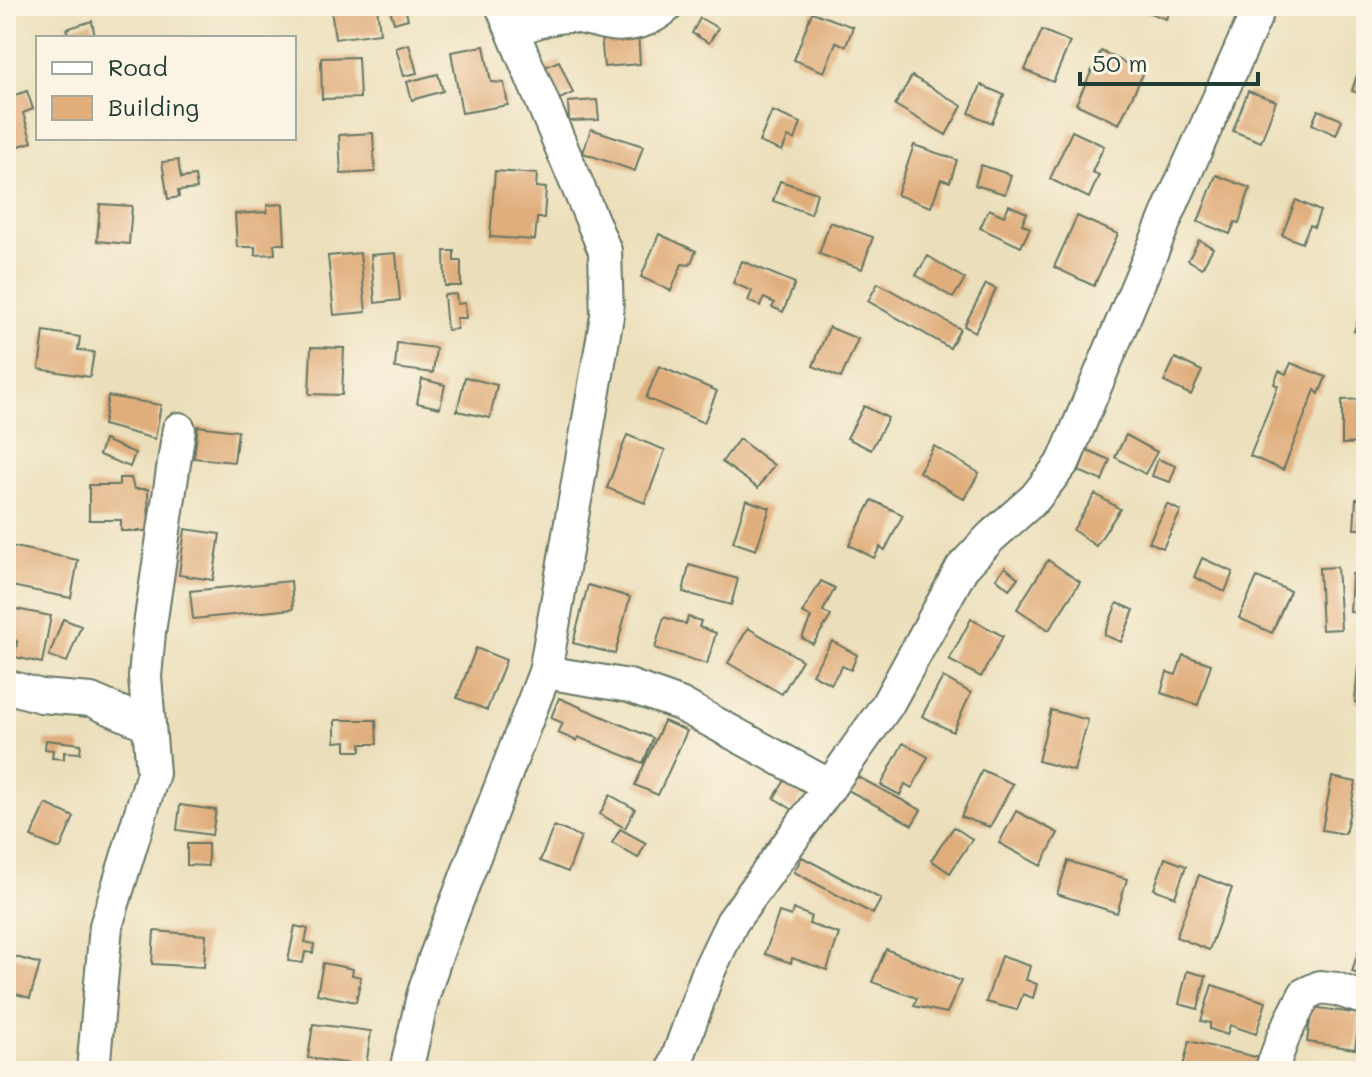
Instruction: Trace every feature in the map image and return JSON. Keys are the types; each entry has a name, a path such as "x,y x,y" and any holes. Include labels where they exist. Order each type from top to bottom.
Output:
{"street":[{"path":"406,1071 435,958 545,672 607,316 605,251 507,18 575,16 612,24 637,23 656,16 667,6"},
{"path":"673,1071 709,970 732,922 887,705 962,568 1035,498 1064,461 1173,201 1260,6"},
{"path":"93,1071 106,926 153,773 145,677 179,429"},
{"path":"545,672 629,686 680,704 830,786"},
{"path":"6,686 41,696 91,700 149,725"},
{"path":"1271,1071 1284,1035 1305,994 1320,987 1366,999"}],"building":[{"path":"377,6 380,33 335,39 331,9"},
{"path":"389,6 415,6 416,9 406,12 408,19 394,23"},
{"path":"1131,6 1171,6 1166,19"},
{"path":"812,12 853,27 846,46 836,42 824,72 794,60"},
{"path":"700,18 718,28 709,43 692,33"},
{"path":"92,21 95,36 69,36 66,29"},
{"path":"1042,30 1070,42 1053,82 1025,70"},
{"path":"638,32 640,64 604,67 601,35"},
{"path":"409,44 417,73 404,76 396,48"},
{"path":"484,46 491,82 504,83 508,105 462,113 451,52"},
{"path":"1101,51 1144,72 1119,124 1076,104"},
{"path":"358,57 360,98 322,99 321,58"},
{"path":"559,61 573,93 553,102 538,70"},
{"path":"438,74 443,91 412,100 407,82"},
{"path":"1357,75 1366,78 1363,95 1352,91"},
{"path":"912,76 962,106 946,135 895,105"},
{"path":"981,85 1004,95 992,123 969,113"},
{"path":"27,91 33,109 23,113 32,142 6,150 6,98"},
{"path":"1248,91 1276,101 1261,142 1233,131"},
{"path":"597,100 599,120 569,121 568,102"},
{"path":"1318,110 1342,120 1336,135 1312,124"},
{"path":"772,111 801,123 795,140 788,137 782,151 759,142"},
{"path":"591,129 643,146 635,171 583,153"},
{"path":"1072,131 1104,146 1092,172 1099,175 1089,198 1050,179"},
{"path":"373,133 375,172 341,174 339,135"},
{"path":"914,145 957,160 950,182 941,179 931,207 897,195"},
{"path":"178,160 181,178 195,176 197,189 178,191 179,197 168,199 162,162"},
{"path":"981,165 1011,175 1005,194 975,185"},
{"path":"495,171 537,174 536,187 546,188 544,218 537,218 535,240 490,237"},
{"path":"1216,175 1250,188 1239,223 1235,222 1230,234 1198,222"},
{"path":"780,181 817,193 811,214 773,201"},
{"path":"1296,200 1320,211 1314,227 1310,225 1302,243 1282,235"},
{"path":"100,204 132,206 129,244 97,241"},
{"path":"283,204 285,244 274,244 275,254 255,255 255,247 237,247 235,214 267,212 267,205"},
{"path":"1009,205 1027,213 1022,224 1030,228 1021,247 980,228 989,209 1004,216"},
{"path":"1077,216 1118,234 1094,286 1054,267"},
{"path":"830,222 873,237 862,269 819,254"},
{"path":"659,234 696,251 690,265 682,264 671,291 641,277"},
{"path":"1199,240 1213,248 1202,268 1188,260"},
{"path":"444,251 454,251 454,261 461,261 461,286 445,286"},
{"path":"360,253 366,312 334,315 328,256"},
{"path":"396,253 400,300 375,303 371,255"},
{"path":"928,256 965,279 953,298 916,275"},
{"path":"742,261 795,283 783,312 772,307 775,303 764,298 760,306 748,301 752,291 733,283"},
{"path":"878,283 960,329 950,348 868,301"},
{"path":"986,284 996,289 975,332 964,326"},
{"path":"456,294 457,304 465,303 466,318 456,318 457,329 447,330 444,295"},
{"path":"1366,297 1366,335 1354,331"},
{"path":"829,327 858,339 841,378 813,366"},
{"path":"44,331 80,337 78,350 94,352 90,377 39,369"},
{"path":"397,343 436,348 433,373 395,368"},
{"path":"311,347 344,348 342,395 309,394"},
{"path":"1175,358 1202,371 1191,395 1164,382"},
{"path":"1291,363 1326,377 1319,394 1315,390 1283,470 1250,456 1278,386 1274,384 1279,371 1286,374"},
{"path":"659,366 717,391 704,423 646,398"},
{"path":"465,377 497,385 490,418 457,411"},
{"path":"422,379 445,385 440,408 417,403"},
{"path":"108,396 161,405 155,439 103,425"},
{"path":"1366,399 1366,443 1342,444 1342,400"},
{"path":"864,406 888,418 871,450 847,438"},
{"path":"198,426 238,431 234,462 194,458"},
{"path":"627,435 665,450 645,503 607,488"},
{"path":"1126,435 1157,452 1145,474 1115,457"},
{"path":"739,439 774,465 758,488 722,462"},
{"path":"104,440 135,453 130,467 99,455"},
{"path":"934,446 979,473 964,499 919,472"},
{"path":"1087,450 1110,460 1102,481 1079,471"},
{"path":"1158,459 1176,466 1170,482 1152,476"},
{"path":"119,478 131,478 134,489 148,489 149,531 121,531 121,520 89,520 89,485 119,485"},
{"path":"1095,494 1120,509 1096,546 1073,530"},
{"path":"1356,499 1366,499 1366,529 1354,529"},
{"path":"746,500 770,508 756,550 733,542"},
{"path":"872,500 903,515 885,550 880,547 874,558 849,545"},
{"path":"1167,504 1181,511 1163,548 1149,542"},
{"path":"185,529 220,534 213,580 179,575"},
{"path":"10,546 78,560 71,598 6,585"},
{"path":"1202,558 1233,572 1225,592 1194,577"},
{"path":"1048,560 1080,582 1049,630 1017,609"},
{"path":"689,565 738,579 731,605 683,592"},
{"path":"1005,567 1018,578 1009,589 996,578"},
{"path":"1337,567 1341,629 1322,630 1319,568"},
{"path":"1352,574 1366,575 1366,613 1350,612"},
{"path":"1257,577 1290,591 1272,633 1239,618"},
{"path":"291,581 293,609 193,619 190,591"},
{"path":"821,581 835,588 823,611 831,616 813,644 802,638 811,617 802,613"},
{"path":"588,585 630,597 615,654 573,643"},
{"path":"1117,603 1134,610 1121,642 1104,635"},
{"path":"6,607 51,616 42,663 15,657 17,641 6,638"},
{"path":"664,617 686,624 688,617 701,621 699,627 716,633 707,664 655,648"},
{"path":"63,619 81,626 67,662 49,656"},
{"path":"971,619 1003,636 981,677 949,660"},
{"path":"748,628 802,660 782,694 728,663"},
{"path":"832,641 857,655 851,670 842,666 831,684 812,674"},
{"path":"476,648 506,660 487,710 457,698"},
{"path":"1183,655 1211,664 1198,705 1161,693 1167,672 1176,675"},
{"path":"1358,666 1366,667 1366,733 1359,732 1362,703 1355,702"},
{"path":"943,677 971,693 953,732 922,716"},
{"path":"559,698 653,738 643,763 578,737 577,741 558,733 563,723 551,718"},
{"path":"1051,710 1088,720 1074,771 1038,761"},
{"path":"335,720 376,720 377,744 361,744 361,751 346,751 346,741 335,742"},
{"path":"664,721 687,731 658,795 635,785"},
{"path":"46,740 81,744 80,753 64,752 64,759 52,758 53,750 45,749"},
{"path":"903,743 928,757 912,788 905,784 900,795 881,785"},
{"path":"982,770 1013,784 990,827 961,817"},
{"path":"854,775 921,810 912,825 846,789"},
{"path":"787,777 807,789 793,810 774,798"},
{"path":"1332,777 1356,782 1345,834 1322,830"},
{"path":"1361,783 1366,784 1366,816 1356,814"},
{"path":"610,795 635,809 625,828 600,814"},
{"path":"46,804 74,817 60,849 31,837"},
{"path":"180,805 216,810 212,835 177,830"},
{"path":"1016,811 1058,833 1041,866 999,843"},
{"path":"554,826 581,837 568,872 540,861"},
{"path":"954,827 972,839 950,873 931,860"},
{"path":"620,829 646,843 638,858 612,843"},
{"path":"187,844 208,844 208,866 187,865"},
{"path":"802,857 881,899 873,914 794,872"},
{"path":"1165,858 1186,866 1175,897 1154,889"},
{"path":"1068,861 1127,879 1117,913 1057,894"},
{"path":"1199,875 1232,888 1209,950 1176,937"},
{"path":"793,909 811,916 809,924 839,934 827,970 792,958 791,963 765,954 779,912 791,916"},
{"path":"295,926 308,929 305,942 314,944 313,953 305,952 303,963 288,961"},
{"path":"1366,929 1366,976 1352,972"},
{"path":"154,931 206,935 204,967 152,964"},
{"path":"886,949 961,981 947,1013 914,1006 917,998 872,982"},
{"path":"6,954 40,964 30,998 6,991"},
{"path":"1001,956 1030,966 1026,980 1037,984 1033,998 1023,994 1017,1010 986,1002"},
{"path":"323,963 353,969 352,975 361,977 356,1002 317,994"},
{"path":"1187,971 1206,976 1198,1009 1179,1004"},
{"path":"1212,985 1266,1002 1256,1034 1230,1025 1227,1035 1210,1029 1210,1023 1201,1021"},
{"path":"1312,1007 1360,1014 1355,1049 1307,1042"},
{"path":"313,1024 371,1031 366,1066 308,1058"},
{"path":"1189,1041 1264,1059 1261,1071 1182,1071"}]}
